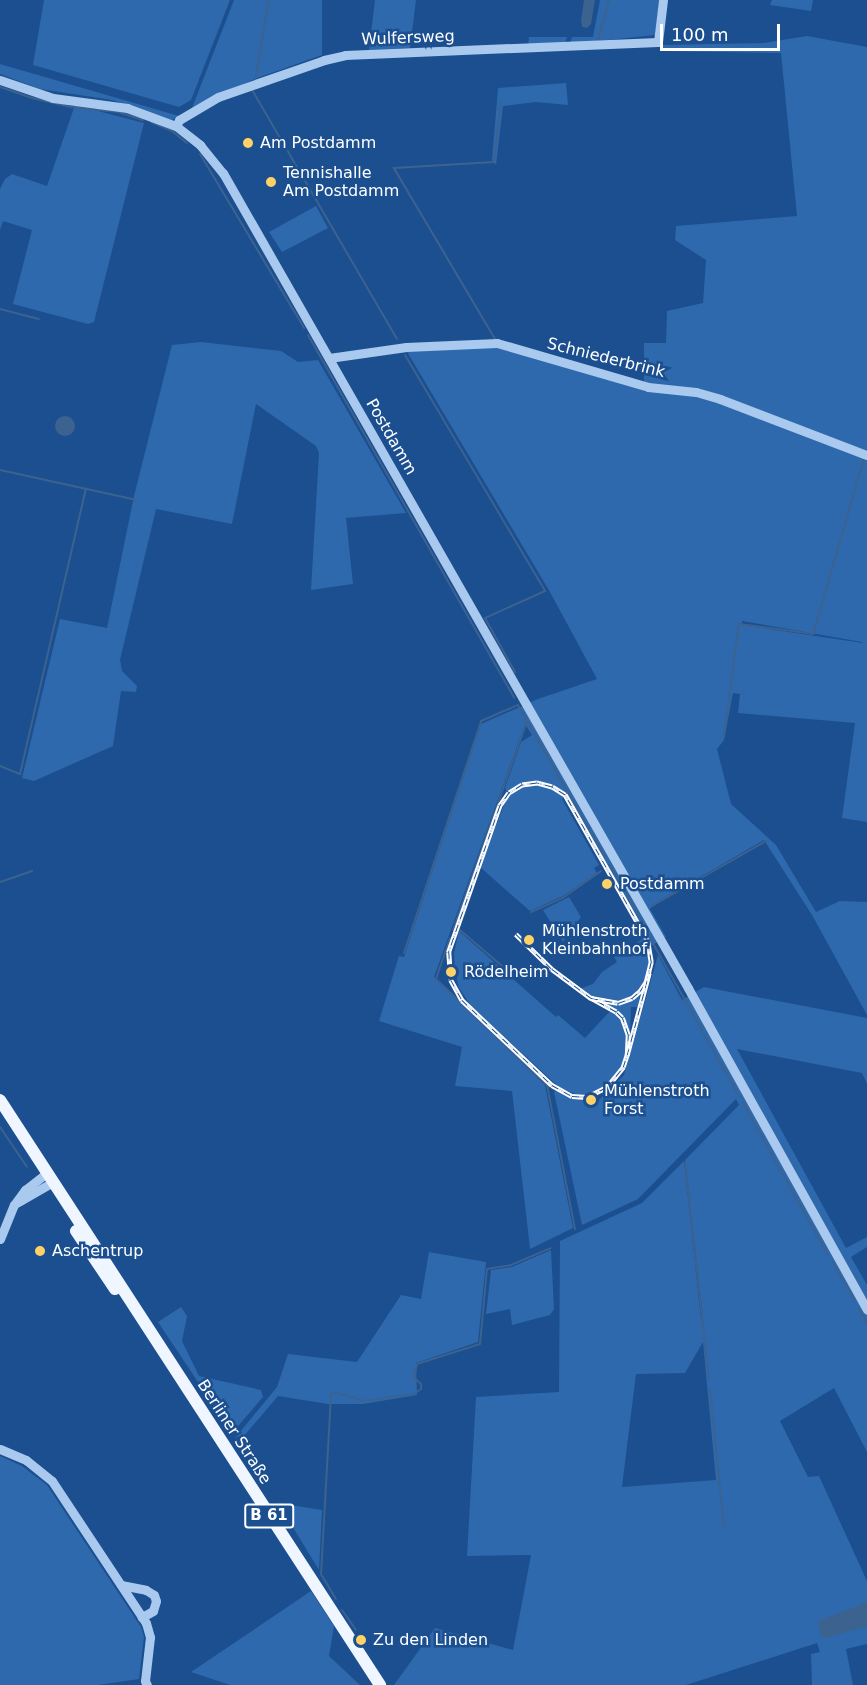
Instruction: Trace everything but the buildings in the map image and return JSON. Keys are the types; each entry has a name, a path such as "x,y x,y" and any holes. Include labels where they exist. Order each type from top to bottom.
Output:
{"main road":[{"name":"Berliner Straße","path":"0,1100 47,1179"},
{"name":"Berliner Straße","path":"0,1113 160,1347 380,1685"}],"street":[{"name":"Wulfersweg","path":"176,126 179,120 218,97 324,60 345,55 658,42 663,0"},
{"name":"Postdamm","path":"0,80 53,98 127,108 176,126 200,145 224,172 867,1309"},
{"name":"Schniederbrink","path":"329,358 406,347 497,344 648,387 696,392 720,399 867,455"},
{"path":"0,1239 14,1205 47,1179"},
{"path":"0,1449 26,1460 52,1481 142,1617 150,1637 145,1681 147,1685"},
{"path":"121,1586 146,1590 154,1595 156,1601 153,1611 142,1617"}],"shaded area":[{"path":"44,0 230,0 191,100 179,107 33,65"},
{"path":"234,0 322,0 322,55 257,78 192,108"},
{"path":"375,0 416,0 410,48 369,50"},
{"path":"584,0 595,0 591,24 587,28 582,27 581,21"},
{"path":"600,0 659,0 655,35 570,44 572,37 593,37"},
{"path":"772,0 813,0 811,11 770,5"},
{"path":"807,36 867,47 867,451 722,397 644,383 644,343 666,343 667,311 703,303 706,260 675,240 676,226 797,216 781,53 660,51 661,45 764,43"},
{"path":"529,37 567,37 565,44 528,46"},
{"path":"0,64 179,116 172,120 112,100 40,89 0,74"},
{"path":"566,83 568,105 536,102 503,106 496,165 492,160 498,88"},
{"path":"75,105 144,123 94,322 88,324 13,304 32,230 3,221 0,230 0,189 5,179 12,174 47,186"},
{"path":"316,206 328,228 282,252 269,232"},
{"path":"201,342 281,351 298,362 318,360 406,513 346,518 353,584 311,590 319,453 316,446 256,404 232,524 156,509 120,660 122,671 137,686 136,692 121,691 113,746 34,781 22,778 60,619 107,628 134,496 172,345"},
{"path":"497,346 719,403 867,460 867,822 842,818 855,723 738,713 740,694 733,693 724,740 717,749 731,804 776,845 816,912 840,901 867,902 867,1015 812,915 764,840 654,904 650,909 666,937 651,946 566,795 553,785 537,781 525,782 507,792 505,788 521,742 532,735 525,724 434,977 545,1085 573,1228 530,1249 512,1091 455,1086 462,1047 379,1021 399,956 404,957 481,724 538,699 597,679 550,592 406,350","holes":["742,621 862,642 742,625"]},
{"path":"65,416 72,419 75,426 72,433 65,436 58,433 55,426 58,419"},
{"path":"532,784 552,789 564,797 562,799 599,865 594,868 597,873 563,896 530,911 480,867 507,797 519,788"},
{"path":"569,897 581,917 563,942 543,910"},
{"path":"459,931 556,1017 558,1015 585,1038 611,1010 618,1016 626,1030 628,1045 622,1067 610,1083 595,1093 582,1096 561,1089 472,1007 459,988 455,970 454,953"},
{"path":"644,938 649,952 649,967 645,981 634,994 622,1001 611,1002 590,996 579,989 593,984 602,972 617,962 614,957"},
{"path":"658,955 682,1000 704,987 867,1018 867,1084 862,1073 737,1049 846,1248 867,1237 867,1247 851,1257 867,1285 867,1452 834,1388 780,1421 808,1477 819,1476 867,1581 867,1644 846,1649 853,1685 812,1685 811,1654 820,1652 817,1643 686,1685 394,1685 435,1628 513,1650 531,1555 467,1556 476,1397 559,1392 560,1241 642,1203 684,1161 701,1319 703,1318 685,1160 739,1105 736,1099 638,1199 582,1225 554,1092 556,1090 572,1097 585,1099 587,1105 596,1099 599,1100 624,1075","holes":["703,1342 716,1480 622,1487 636,1374 685,1373"]},
{"path":"640,993 638,1007 631,1007 630,1039 624,1018 606,1003 623,1004"},
{"path":"551,1250 554,1309 550,1315 512,1325 510,1309 486,1314 491,1270 512,1267"},
{"path":"429,1252 486,1262 478,1342 416,1363 417,1395 363,1404 328,1404 278,1396 238,1443 235,1438 277,1387 288,1354 357,1362 401,1295 421,1299"},
{"path":"181,1307 187,1316 182,1341 199,1376 261,1390 263,1397 232,1433 158,1322"},
{"path":"0,1456 22,1466 47,1485 141,1627 144,1637 139,1679 98,1685 0,1685"},
{"path":"278,1503 322,1510 319,1570"},
{"path":"311,1591 334,1626 329,1656 360,1685 230,1685 191,1672"},
{"path":"867,1602 867,1626 826,1638 821,1636 818,1621"}],"waterway":[{"path":"256,76 269,0"},
{"path":"598,40 609,0"},
{"path":"0,87 32,98 71,107 118,112 143,120"},
{"path":"251,88 397,339"},
{"path":"495,339 394,168 494,162 501,102"},
{"path":"151,122 172,131 187,143"},
{"path":"200,154 304,328"},
{"path":"0,309 39,319"},
{"path":"308,335 514,698"},
{"path":"405,355 545,591 485,618 515,672"},
{"path":"724,736 739,624 813,634 864,459"},
{"path":"0,470 137,500"},
{"path":"0,766 20,774 86,489"},
{"path":"404,953 481,721 518,705 606,859"},
{"path":"453,930 527,721"},
{"path":"652,906 766,841"},
{"path":"610,865 644,925"},
{"path":"0,882 32,871"},
{"path":"531,912 564,897 601,871"},
{"path":"460,930 515,977"},
{"path":"450,938 436,979 547,1085 575,1229"},
{"path":"650,938 739,1096"},
{"path":"743,1103 828,1255"},
{"path":"0,1127 27,1167"},
{"path":"685,1163 709,1380"},
{"path":"336,1599 321,1574 331,1395 334,1392 364,1401 413,1394 421,1389 421,1384 414,1378 417,1364 480,1344 487,1269 511,1265 551,1248"},
{"path":"832,1261 855,1301"},
{"path":"859,1309 867,1323"},
{"path":"710,1390 724,1527"},
{"path":"342,1610 356,1630"}],"railway":[{"path":"627,1055 628,1035 622,1018 591,998 618,1003 632,998 640,991 646,982 651,962 647,940 565,795 552,787 537,783 522,785 509,793 500,806 449,952 451,980 462,1000 552,1085 572,1096 587,1097 607,1087 623,1067 627,1055 649,973"},
{"path":"516,934 552,969 591,998"}],"place":[{"name":"Am Postdamm","path":"248,143"},
{"name":"Tennishalle Am Postdamm","path":"271,182"},
{"name":"Postdamm","path":"607,884"},
{"name":"Mühlenstroth Kleinbahnhof","path":"529,940"},
{"name":"Rödelheim","path":"451,972"},
{"name":"Mühlenstroth Forst","path":"591,1100"},
{"name":"Aschentrup","path":"40,1251"},
{"name":"Zu den Linden","path":"361,1640"}]}
